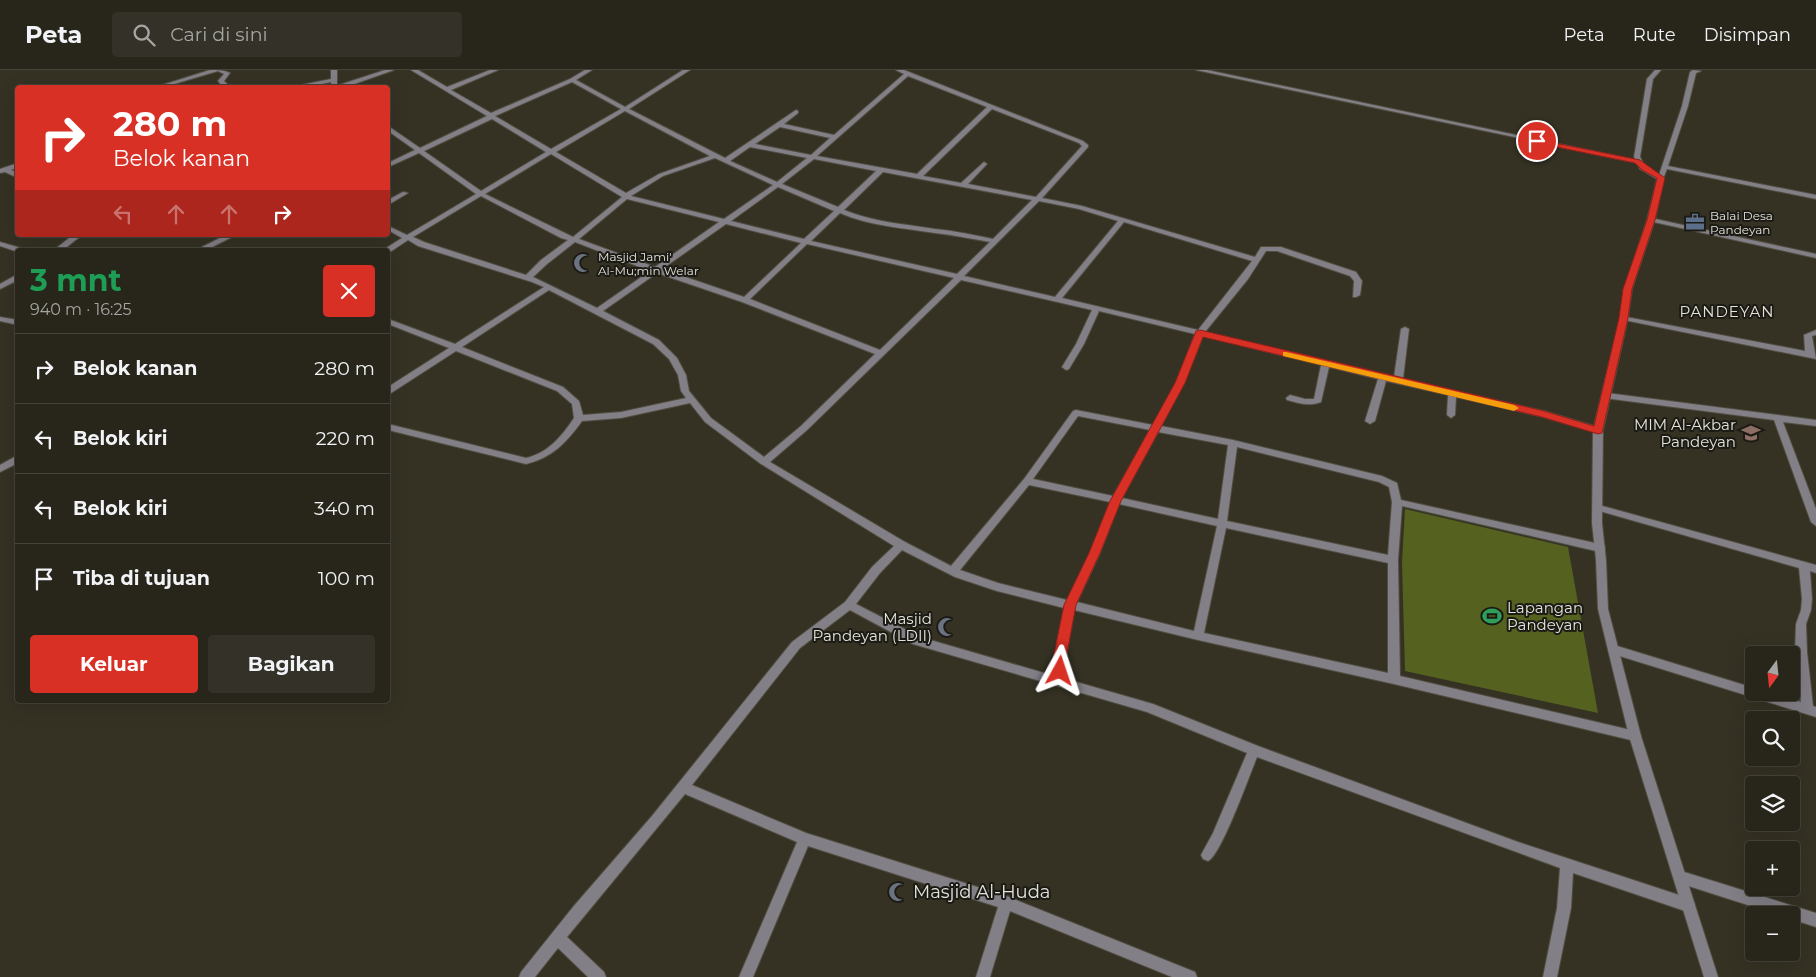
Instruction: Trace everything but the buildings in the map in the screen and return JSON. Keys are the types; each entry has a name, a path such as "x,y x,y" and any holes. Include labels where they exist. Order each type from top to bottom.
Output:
{"street":[{"path":"165,85 216,70"},
{"path":"220,70 227,72 221,81 225,85"},
{"path":"334,70 334,85"},
{"path":"345,85 391,70"},
{"path":"414,70 627,197 958,278 1544,414 1598,430"},
{"path":"446,90 495,70"},
{"path":"390,164 572,80 589,70"},
{"path":"390,248 625,109 687,70"},
{"path":"764,462 804,428 958,278 1038,198 1086,145 899,70"},
{"path":"1198,70 1637,162 1644,168 1663,172 1816,197"},
{"path":"1637,162 1650,79 1658,70"},
{"path":"1698,71 1693,72 1685,106 1663,172 1651,220 1628,289 1624,318 1598,430 1599,508 1597,523 1603,609 1635,736 1711,977"},
{"path":"598,311 794,173 908,74"},
{"path":"306,85 333,80"},
{"path":"572,80 725,161 839,210 876,223 938,230 994,241"},
{"path":"918,177 990,108"},
{"path":"725,161 796,112"},
{"path":"779,125 835,137"},
{"path":"390,130 481,194 573,240 745,300 881,353"},
{"path":"748,145 1038,198 1124,220 1257,260"},
{"path":"528,277 630,193 650,181 715,156"},
{"path":"963,185 984,164"},
{"path":"2,170 15,166"},
{"path":"745,300 882,169"},
{"path":"2,170 15,175"},
{"path":"390,202 405,193"},
{"path":"1057,300 1092,255 1124,220"},
{"path":"1651,220 1816,256"},
{"path":"390,229 406,238 528,277 598,311 661,346 673,358 682,375 685,391 690,400 708,420 764,462 901,545 952,571 997,587 1198,636 1394,679 1635,736"},
{"path":"61,248 75,237"},
{"path":"208,248 206,247 228,237"},
{"path":"0,244 15,249"},
{"path":"1069,684 1058,664 1070,605 1095,553 1115,501 1157,428 1180,383 1200,333 1246,277 1264,249 1270,248 1353,274 1358,281 1356,294"},
{"path":"0,287 15,278"},
{"path":"390,389 548,288"},
{"path":"1066,367 1080,344 1096,309"},
{"path":"1624,318 1813,355 1808,335 1816,332"},
{"path":"0,319 15,322"},
{"path":"390,322 560,389 576,403 579,418 568,434 550,452 534,460 526,461 390,427"},
{"path":"1398,381 1406,329"},
{"path":"1290,398 1316,402 1325,364"},
{"path":"1370,421 1383,377"},
{"path":"1451,415 1452,394"},
{"path":"1607,396 1816,422"},
{"path":"579,418 622,415 690,400"},
{"path":"952,571 1027,481 1075,414 1234,443 1390,481 1394,484 1397,502 1393,560 1394,679"},
{"path":"1777,417 1816,522"},
{"path":"1198,636 1222,524 1234,443"},
{"path":"0,469 15,460"},
{"path":"1027,481 1393,560"},
{"path":"1397,502 1600,548"},
{"path":"1599,508 1816,569"},
{"path":"526,977 657,820 682,786 760,693 796,646 848,604 876,570 901,545"},
{"path":"1614,650 1812,711 1801,652 1801,624 1806,610 1807,599 1804,565"},
{"path":"848,604 917,641 1149,708 1254,750 1567,866 1688,905"},
{"path":"1208,855 1218,837 1254,750"},
{"path":"682,786 805,839 1006,903 1190,977"},
{"path":"746,977 805,839"},
{"path":"1550,977 1564,908 1567,866"},
{"path":"1681,877 1816,920"},
{"path":"983,977 1006,903"},
{"path":"557,938 599,977"}],"green space":[{"name":"Lapangan Pandeyan","path":"1405,509 1568,547 1598,713 1405,671 1402,562"}],"slow traffic":[{"path":"1286,354 1514,408"}],"place":[{"name":"Balai Desa Pandeyan","path":"1695,222"},
{"name":"Masjid Jami' Al-Mu;min Welar","path":"583,263"},
{"name":"MIM Al-Akbar Pandeyan","path":"1751,433"},
{"name":"Lapangan Pandeyan","path":"1492,616"},
{"name":"Masjid Pandeyan (LDII)","path":"947,627"},
{"name":"Masjid Al-Huda","path":"898,892"}],"district":[{"name":"PANDEYAN","path":"1727,311"}],"route":[{"path":"1060,671 1058,664 1070,605 1095,553 1115,501 1157,428 1161,416 1180,383 1200,333 1488,403 1544,414 1598,430 1624,318 1628,289 1651,220 1661,178 1637,162 1537,141"}]}
